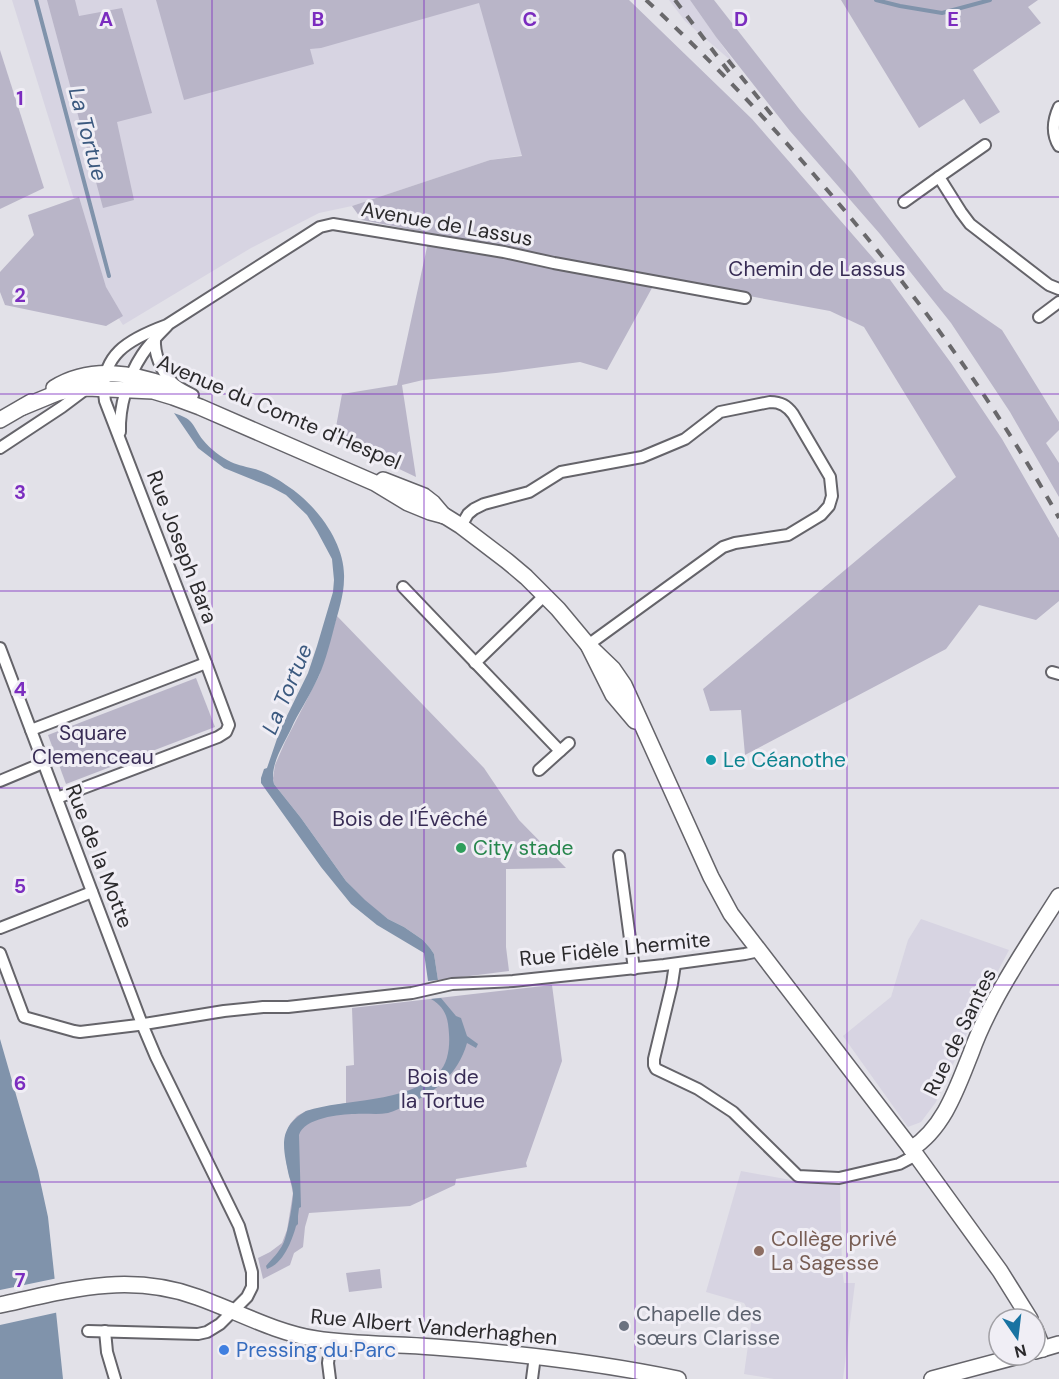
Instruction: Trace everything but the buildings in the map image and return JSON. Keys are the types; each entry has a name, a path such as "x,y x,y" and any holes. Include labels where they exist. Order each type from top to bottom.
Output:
{"street":[{"path":"1059,107 1054,122 1056,141 1059,146"},
{"path":"904,202 985,145"},
{"path":"939,177 970,224 1049,285 1059,288"},
{"name":"Avenue de Lassus","path":"105,381 116,355 128,342 167,325 320,227 333,224 504,252 745,298"},
{"path":"1039,317 1059,302"},
{"name":"Avenue de Lassus","path":"130,383 140,358 167,325"},
{"path":"155,339 164,371 173,383 193,395"},
{"name":"Avenue du Comte d'Hespel","path":"0,420 76,377 90,374 105,381 130,383 152,380 348,461 387,482 417,492 433,503 445,516"},
{"name":"Avenue du Comte d'Hespel","path":"23,407 57,393 87,388 105,381"},
{"name":"Rue Joseph Bara","path":"57,798 218,737 226,732 229,725 105,401 105,381"},
{"name":"Avenue du Comte d'Hespel","path":"130,383 190,403 375,483 414,506 445,516 507,561 545,595 588,645 621,678 715,886 736,921 759,951"},
{"name":"Rue Joseph Bara","path":"121,444 120,416 130,383"},
{"path":"0,448 54,413 87,388"},
{"path":"461,526 468,514 479,506 529,492 561,472 635,459 679,442 724,410 770,402 781,403 790,410 830,477 832,496 825,511 788,535 723,547 588,645"},
{"path":"403,586 560,752"},
{"path":"475,663 545,595"},
{"name":"Rue de la Motte","path":"0,648 150,1044 242,1234 252,1272 252,1287 247,1297 233,1312"},
{"path":"31,730 206,663"},
{"path":"539,770 569,743"},
{"path":"0,781 43,763"},
{"path":"619,856 634,969"},
{"path":"0,928 92,892"},
{"name":"Rue de Santes","path":"914,1152 930,1134 946,1110 994,1002 1059,896"},
{"path":"759,951 914,1152 1000,1270 1023,1307"},
{"name":"Rue Fidèle Lhermite","path":"0,953 24,1017 80,1032 224,1011 288,1007 412,993 453,984 513,981 634,969 759,951"},
{"path":"675,964 654,1059 656,1069 702,1091 733,1112 798,1176 839,1178 899,1164 914,1152"},
{"name":"Rue Albert Vanderhaghen","path":"0,1305 96,1286 117,1284 147,1286 195,1296 276,1329 307,1337 331,1341 440,1347 534,1356 678,1379"},
{"path":"88,1330 198,1334 210,1330 233,1312"},
{"path":"105,1331 107,1352 115,1379"},
{"path":"330,1379 328,1363 331,1341"},
{"path":"532,1379 534,1356"},
{"path":"932,1379 987,1365"},
{"path":"948,1379 981,1367"}],"shaded area":[{"path":"12,0 599,0 606,143 490,160 352,206 319,213 251,248 123,325 104,296"},
{"path":"669,0 690,0 736,65 685,21"},
{"path":"921,919 1009,950 978,1009 936,1102 921,1122 908,1127 843,1036 891,997 908,940"},
{"path":"741,1171 813,1183 840,1184 844,1283 855,1283 843,1379 774,1379 744,1374 752,1317 744,1303 706,1292"}],"green space":[{"path":"47,0 75,0 79,16 122,8 152,113 117,122 134,200 103,208"},
{"name":"Chemin de Lassus","path":"156,0 629,0 752,119 880,266 951,363 1002,439 1059,538 1059,601 1036,620 979,605 946,649 745,755 741,710 710,711 703,689 956,477 864,327 830,311 658,277 607,370 580,362 423,380 402,385 416,477 334,438 342,394 397,385 427,247 423,232 362,220 352,206 490,160 522,156 479,3 321,48 310,49 314,64 184,100"},
{"path":"690,0 714,0 800,110 852,171 944,290 1002,330 1059,422 1059,430 1046,443 1059,463 1059,497 1010,412 951,323 880,234 790,131"},
{"path":"841,0 1038,0 1028,7 1041,23 973,70 1000,112 980,124 964,99 919,128"},
{"path":"0,50 44,188 0,209"},
{"path":"79,197 106,287 123,316 106,326 5,305 0,292 0,272 34,235 28,215"},
{"name":"Bois de l'Évêché","path":"337,616 484,768 519,820 566,868 506,869 506,947 509,971 438,980 434,954 430,948 423,940 388,919 365,901 346,881 274,784 275,765 319,676"},
{"name":"Square Clemenceau","path":"196,678 215,727 66,784 48,735"},
{"name":"Bois de la Tortue","path":"552,985 562,1061 526,1163 527,1167 456,1179 455,1185 410,1206 309,1213 303,1247 294,1253 290,1265 263,1279 258,1258 282,1243 287,1230 293,1193 286,1161 285,1136 290,1124 306,1111 346,1103 346,1066 354,1065 352,1008"},
{"path":"380,1269 382,1288 349,1292 346,1273"}],"water":[{"path":"174,413 190,421 201,438 223,458 269,474 297,493 318,513 334,538 343,565 344,585 341,604 321,671 278,755 273,777 274,784 346,881 388,919 423,940 430,948 434,954 438,980 428,981 424,953 377,925 351,904 321,867 261,783 264,769 267,768 280,730 308,673 317,646 333,592 332,559 307,515 286,495 224,468 198,448"},
{"path":"441,998 456,1016 461,1018 467,1036 478,1044 476,1048 467,1043 458,1064 445,1080 429,1093 409,1104 388,1113 348,1114 323,1118 302,1129 299,1135 301,1207 298,1224 282,1257 267,1269 266,1266 283,1244 291,1212 293,1192 284,1148 284,1139 290,1124 306,1111 392,1095 424,1083 438,1073 448,1055 449,1028 443,1010 431,999"},
{"path":"0,1039 38,1171 48,1217 63,1379 0,1379"}],"pier":[{"path":"58,1278 59,1312 0,1325 0,1290"}],"waterway":[{"name":"La Tortue","path":"36,0 109,276"},
{"path":"876,0 942,13 990,0"}],"railway":[{"path":"646,0 755,108 883,258 976,384 1033,472 1059,518"},
{"path":"675,0 729,72"},
{"path":"728,60 775,119"}],"place":[{"name":"Le Céanothe","path":"711,760"},
{"name":"City stade","path":"461,848"},
{"name":"Collège privé La Sagesse","path":"759,1251"},
{"name":"Chapelle des sœurs Clarisse","path":"624,1326"},
{"name":"Pressing du Parc","path":"224,1350"}]}
